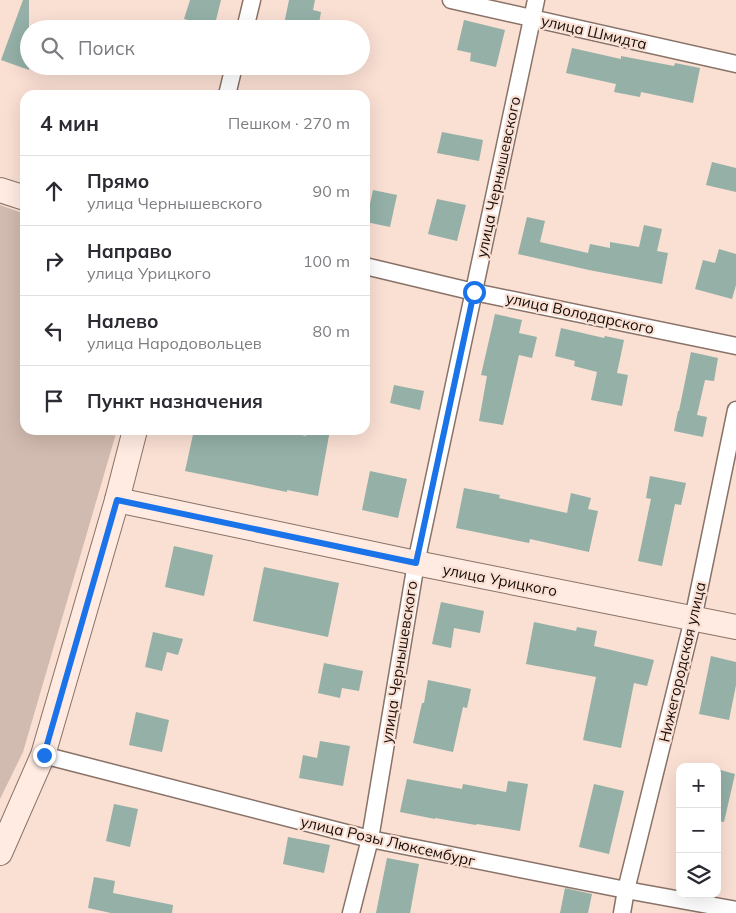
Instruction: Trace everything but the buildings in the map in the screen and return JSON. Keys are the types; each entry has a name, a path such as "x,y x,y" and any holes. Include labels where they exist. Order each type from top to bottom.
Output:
{"street":[{"path":"246,20 252,0"},
{"name":"улица Шмидта","path":"451,0 736,64"},
{"name":"улица Чернышевского","path":"351,913 370,839 416,563 536,0"},
{"path":"228,90 232,75"},
{"path":"0,190 20,196"},
{"name":"улица Володарского","path":"370,267 474,292 736,346"},
{"name":"Нижегородская улица","path":"622,913 626,890 693,619 736,410"},
{"path":"0,853 44,755 135,435"},
{"name":"улица Урицкого","path":"117,500 416,563 736,627"},
{"name":"улица Розы Люксембург","path":"44,755 370,839 736,910"}],"shaded area":[{"path":"0,205 20,212 20,435 116,435 23,752 0,799"}],"route":[{"path":"44,755 117,500 416,563 474,292"}]}
